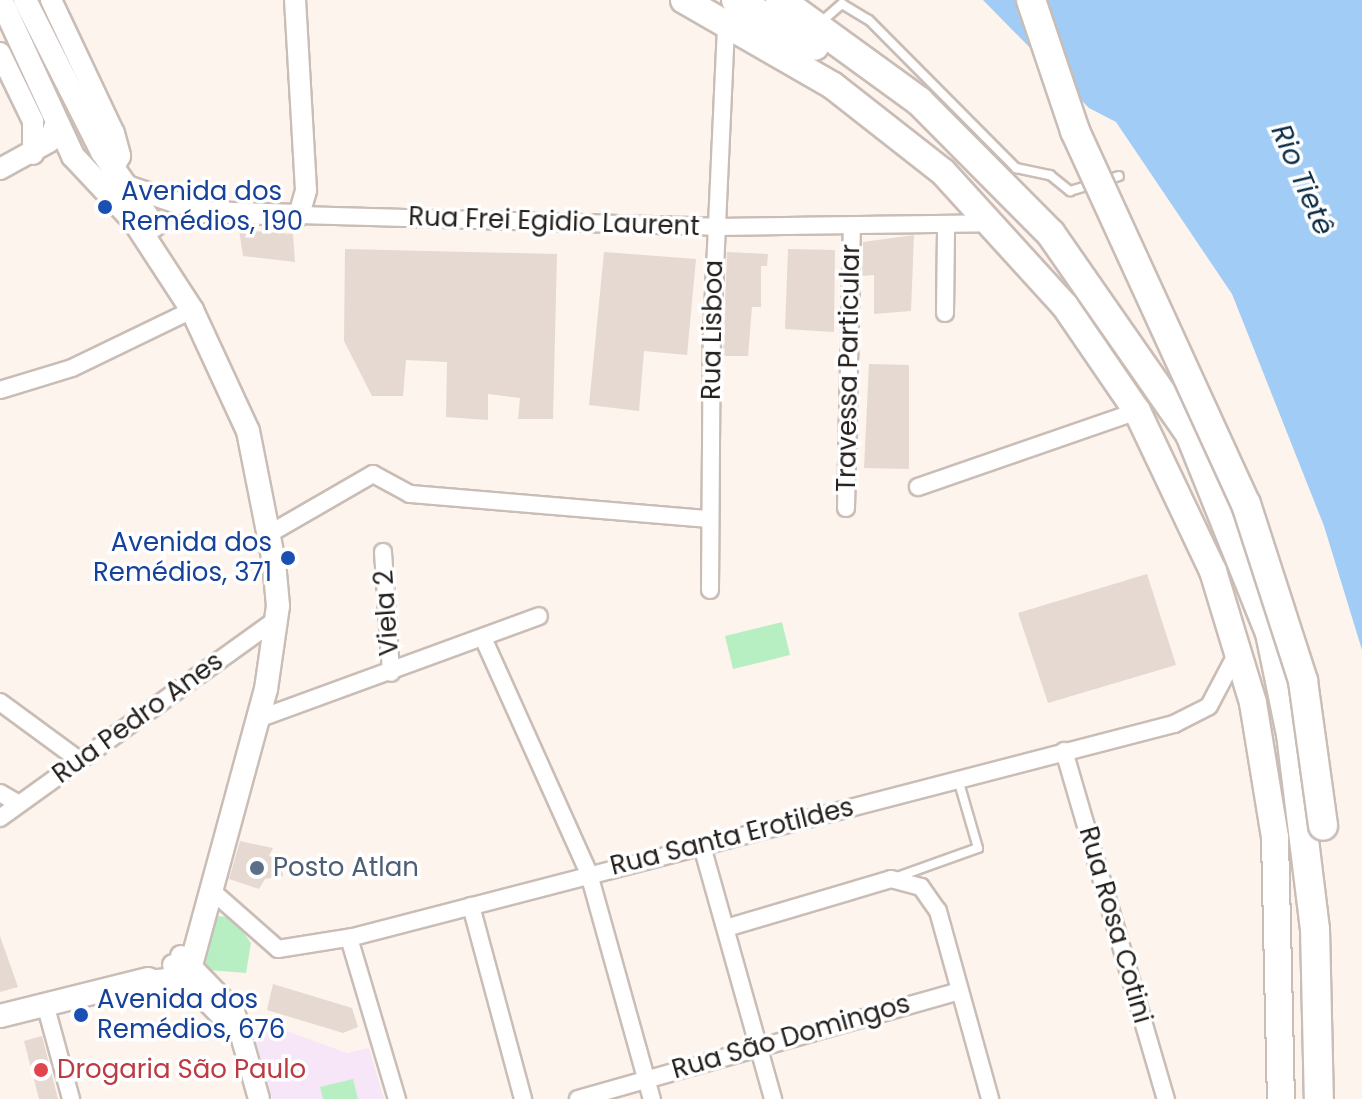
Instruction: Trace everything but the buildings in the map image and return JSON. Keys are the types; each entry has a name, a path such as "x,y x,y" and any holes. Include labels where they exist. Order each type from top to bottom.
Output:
{"highway":[{"path":"684,0 731,10 968,151"},
{"path":"780,0 919,101 1051,234 1190,434 1270,633 1305,818 1315,929 1319,1099"},
{"path":"1031,0 1075,131 1246,504 1271,574 1303,681 1323,826 1326,871 1315,929"},
{"path":"731,10 943,172 1065,306 1137,411 1202,546 1238,652 1275,838 1281,1099"}],"main road":[{"path":"0,1018 137,983 184,960 211,890 258,719 277,619 269,534 248,431 192,310 134,221 84,171 56,122 1,0"},
{"path":"25,0 117,177 147,214 191,292 192,310"},
{"path":"0,1018 47,1011 102,991"}],"street":[{"path":"51,0 114,133 120,156 117,177"},
{"path":"295,0 306,190 299,215"},
{"name":"Rua Lisboa","path":"710,590 717,227 731,10"},
{"path":"0,53 33,121 33,154"},
{"path":"0,169 33,154 49,142 56,122"},
{"name":"Rua Frei Egidio Laurent","path":"117,177 204,212 717,227 946,227 992,223"},
{"name":"Travessa Particular","path":"846,508 852,227"},
{"path":"945,313 946,227"},
{"path":"0,390 72,368 192,310"},
{"path":"918,487 1137,411"},
{"path":"269,534 373,474 410,494 710,519"},
{"name":"Viela 2","path":"383,552 391,673"},
{"path":"258,719 484,640 539,616"},
{"name":"Rua Pedro Anes","path":"0,818 277,619"},
{"path":"484,640 589,874 652,1099"},
{"name":"Rua Santa Erotildes","path":"211,890 278,949 349,938 1194,716 1221,691 1238,652"},
{"path":"0,702 79,760"},
{"name":"Rua Rosa Cotini","path":"1064,751 1166,1099"},
{"path":"0,793 19,804"},
{"path":"702,846 773,1099"},
{"path":"726,928 891,879 910,881 938,911 990,1099"},
{"path":"471,906 523,1099"},
{"path":"349,938 397,1099"},
{"path":"184,960 238,1027 259,1099"},
{"name":"Rua São Domingos","path":"578,1099 959,991"},
{"path":"47,1011 71,1099"}],"lane":[{"path":"816,26 840,2 869,20 1016,168 1050,175 1070,191 1119,176"},
{"path":"891,879 978,848 958,779"}],"shaded area":[{"path":"268,1024 347,1053 369,1048 384,1099 272,1099 255,1040"}],"green space":[{"path":"782,622 790,655 733,669 725,636"},
{"path":"219,916 233,918 251,943 246,973 208,970 205,965 213,919"},
{"path":"353,1079 358,1099 323,1099 320,1087"}],"water":[{"name":"Rio Tietê","path":"983,0 1362,0 1362,650 1324,526 1232,294 1116,122 1089,108"}],"place":[{"name":"Avenida dos Remédios, 190","path":"105,207"},
{"name":"Avenida dos Remédios, 371","path":"288,558"},
{"name":"Posto Atlan","path":"257,868"},
{"name":"Avenida dos Remédios, 676","path":"81,1015"},
{"name":"Drogaria São Paulo","path":"41,1070"}]}
